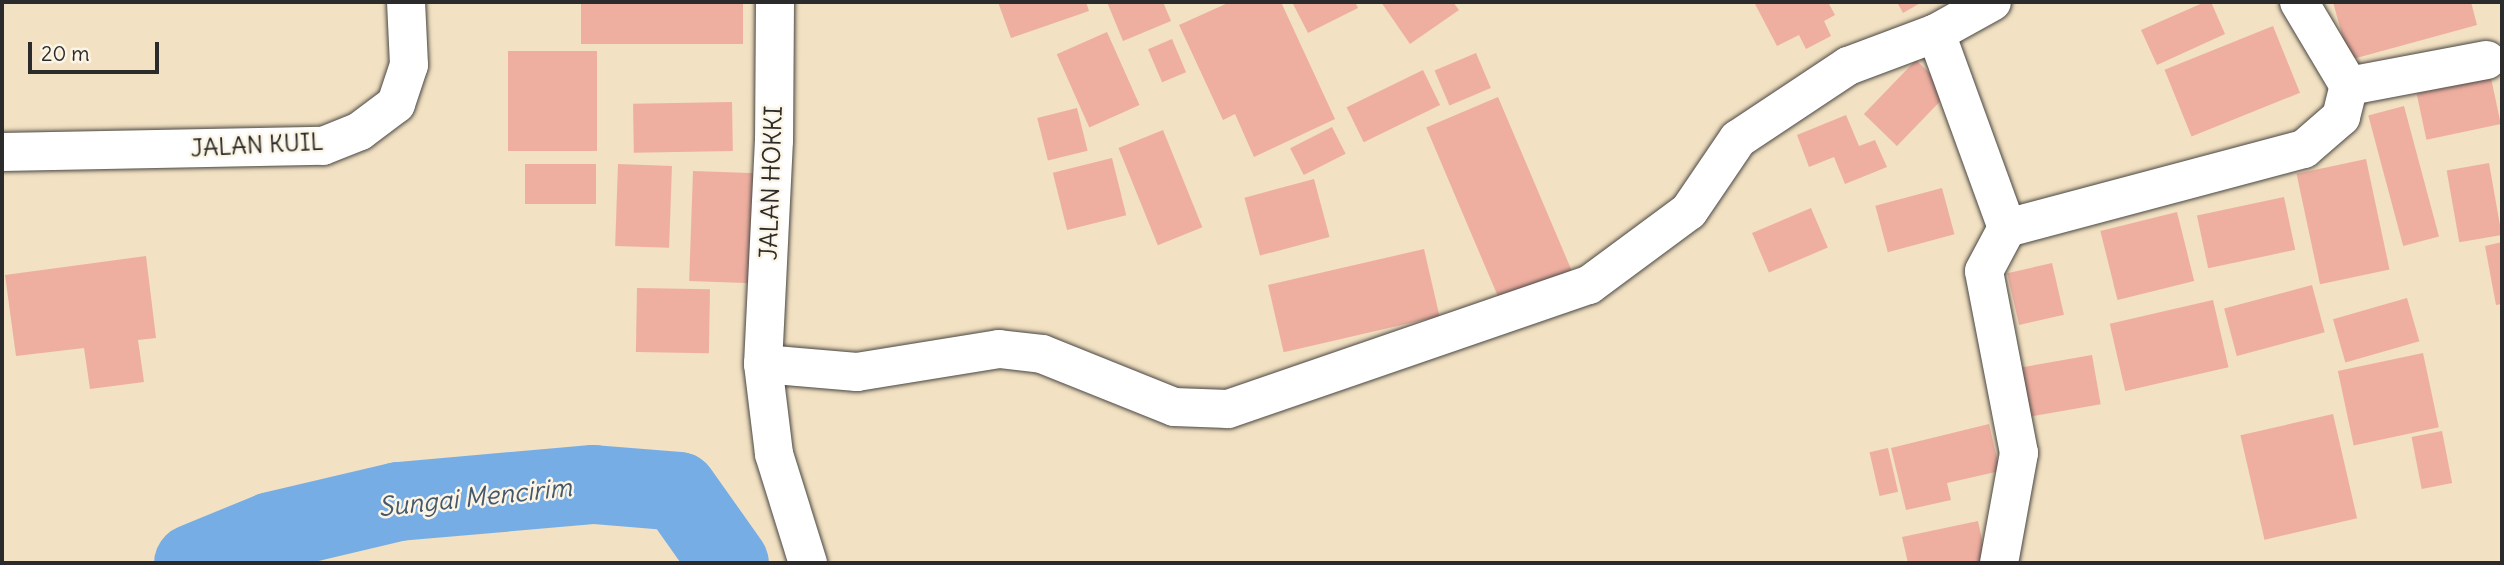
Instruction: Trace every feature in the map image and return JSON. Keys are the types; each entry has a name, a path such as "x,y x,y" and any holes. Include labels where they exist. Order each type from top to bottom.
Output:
{"street":[{"name":"JALAN KUIL","path":"2,152 323,146 360,131 396,104 409,65 406,2"},
{"name":"JALAN HOKKI","path":"775,2 774,140 763,363 774,454 808,563"},
{"path":"763,363 857,372 999,349 1042,354 1174,407 1228,408 1589,285 1689,211 1738,139 1848,66 1936,33 1992,2"},
{"path":"1999,563 2018,453 1984,271 2007,228 2304,149 2341,117 2349,86 2299,2"},
{"path":"1936,33 2007,228"},
{"path":"2349,86 2487,60"}],"building":[{"path":"581,2 743,2 743,44 581,44"},
{"path":"998,2 1086,2 1089,11 1011,38"},
{"path":"1107,2 1163,2 1171,21 1123,41"},
{"path":"1230,2 1281,2 1335,119 1254,157 1235,114 1223,120 1179,25"},
{"path":"1292,2 1355,2 1358,8 1308,33"},
{"path":"1381,2 1453,2 1459,10 1410,44"},
{"path":"1754,2 1828,2 1835,15 1824,21 1831,36 1806,49 1799,35 1777,46"},
{"path":"1897,2 1922,2 1903,13"},
{"path":"2205,2 2211,2 2225,34 2157,65 2141,30"},
{"path":"2333,2 2471,2 2477,25 2349,60"},
{"path":"2273,26 2300,93 2191,137 2165,70"},
{"path":"1107,32 1140,105 1089,127 1057,54"},
{"path":"1172,39 1186,72 1162,82 1148,49"},
{"path":"508,51 597,51 597,151 508,151"},
{"path":"1476,53 1491,88 1449,106 1435,71"},
{"path":"1916,60 1949,92 1897,146 1864,114"},
{"path":"1423,70 1440,105 1364,142 1347,107"},
{"path":"2491,78 2501,124 2426,140 2417,94"},
{"path":"1498,97 1571,270 1500,301 1426,127"},
{"path":"732,102 733,151 634,153 633,104"},
{"path":"2404,106 2439,236 2403,246 2368,116"},
{"path":"1077,108 1088,151 1048,161 1037,118"},
{"path":"1846,115 1859,146 1875,140 1887,167 1845,184 1834,157 1809,167 1797,135"},
{"path":"1332,127 1346,154 1304,175 1290,148"},
{"path":"1163,130 1202,227 1158,245 1118,148"},
{"path":"1112,158 1126,215 1067,230 1053,173"},
{"path":"2366,159 2389,270 2320,284 2297,174"},
{"path":"2489,163 2502,235 2459,242 2447,170"},
{"path":"525,164 596,164 596,204 525,204"},
{"path":"618,164 672,166 669,248 615,246"},
{"path":"693,171 757,173 753,283 689,281"},
{"path":"1314,179 1330,237 1260,256 1244,198"},
{"path":"1942,188 1954,234 1888,252 1875,206"},
{"path":"2284,197 2295,250 2208,268 2197,216"},
{"path":"1811,208 1828,248 1769,273 1752,233"},
{"path":"2177,212 2194,281 2118,300 2100,231"},
{"path":"2502,242 2502,304 2496,305 2485,246"},
{"path":"1424,249 1440,316 1284,352 1268,285"},
{"path":"146,256 156,338 138,340 144,382 90,389 84,348 16,356 5,275"},
{"path":"2052,263 2064,315 2019,325 2007,273"},
{"path":"2312,285 2325,332 2237,356 2224,309"},
{"path":"637,288 710,289 709,353 636,352"},
{"path":"2407,298 2419,341 2345,362 2333,319"},
{"path":"2213,300 2229,367 2125,391 2110,324"},
{"path":"2423,353 2439,427 2354,445 2338,371"},
{"path":"2092,355 2101,404 2030,417 2021,368"},
{"path":"2333,414 2357,518 2265,540 2240,435"},
{"path":"1989,424 2000,471 1947,483 1951,500 1906,510 1891,448"},
{"path":"2442,431 2452,483 2422,489 2412,437"},
{"path":"1888,448 1898,492 1880,496 1869,452"},
{"path":"1978,521 1987,563 1908,563 1902,537"}],"waterway":[{"name":"Sungai Mencirim","path":"193,563 271,531 398,501 593,484 678,491 729,563"}]}
